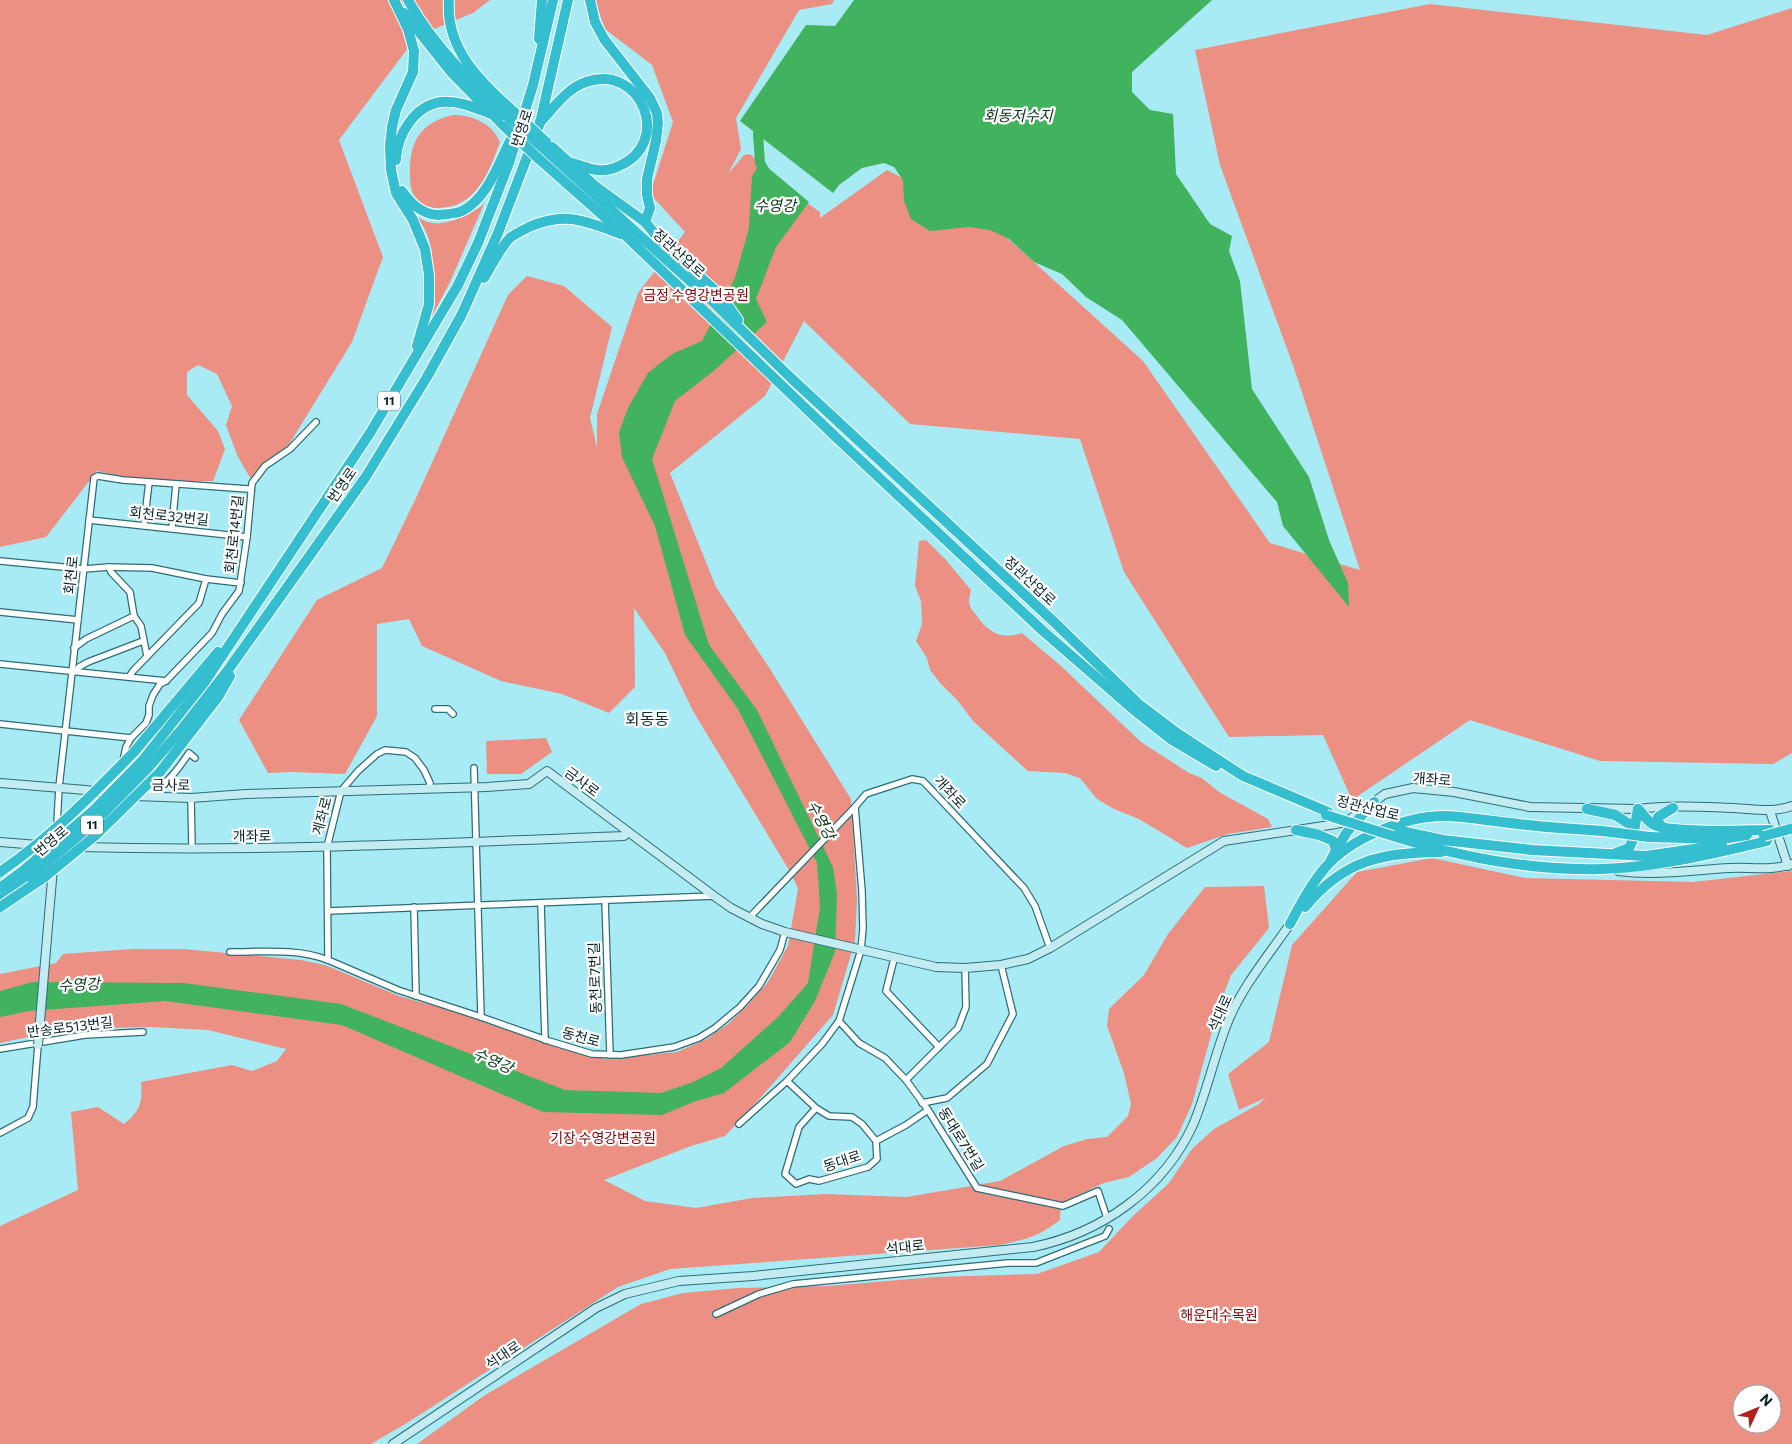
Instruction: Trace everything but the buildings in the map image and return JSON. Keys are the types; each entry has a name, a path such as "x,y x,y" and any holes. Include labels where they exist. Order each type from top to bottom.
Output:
{"highway":[{"path":"394,0 452,72 494,115"},
{"path":"394,0 408,30 414,51 413,72 396,110 392,127 390,146 391,170 396,193 413,220 425,249 430,275 429,304 410,365"},
{"path":"408,0 430,33 456,66 629,233"},
{"path":"449,0 451,34 462,56 508,118 543,150 568,162 598,170 613,169 627,163 638,153 645,140 648,125 645,110 638,97 627,86 614,80 599,79 584,82 572,90 540,123"},
{"path":"538,67 542,0"},
{"name":"번영로","path":"0,900 27,874 96,821 145,764 204,683 370,432 458,285 478,243 509,163 538,67 553,0"},
{"name":"번영로","path":"145,764 181,730 258,629 365,478 427,377 462,314 498,233 540,123 568,0"},
{"path":"590,0 595,22 604,39 650,98 657,113 656,141 648,179 647,195 650,208 645,222"},
{"path":"430,33 488,89"},
{"path":"508,118 462,104 441,102 425,109 407,124 396,153 396,171 400,187 414,206 435,215 460,212 468,207 479,198 490,180 522,118"},
{"path":"568,162 595,186 645,222 660,240 720,296 759,346"},
{"path":"462,314 504,245 511,237 522,230 546,221 569,218 629,233"},
{"name":"정관산업로","path":"629,233 711,300 1140,705 1177,734 1243,776 1327,814"},
{"name":"정관산업로","path":"629,233 840,442 1043,631 1134,710 1179,744 1252,784 1327,814"},
{"path":"0,872 41,842 79,809 246,619"},
{"path":"0,907 46,876 96,835 160,772 218,697 258,629"},
{"path":"1290,924 1347,832 1374,802"},
{"path":"1587,808 1616,815 1634,827"},
{"path":"1663,828 1658,822 1658,817 1673,808"},
{"path":"1610,855 1629,848 1632,842 1638,809"},
{"path":"1638,809 1651,824 1663,828 1767,836"},
{"path":"1327,814 1395,833"},
{"path":"1325,868 1343,852 1364,838 1399,823 1426,817 1446,816 1546,828 1610,832 1649,837 1722,839 1767,836 1791,828"},
{"path":"1296,830 1311,832 1328,838 1333,841 1336,850"},
{"name":"정관산업로","path":"1395,833 1457,852 1518,864 1602,869 1687,859 1767,836"},
{"name":"정관산업로","path":"1395,833 1532,850 1646,856 1718,846 1767,836"},
{"path":"1290,924 1332,879 1349,868 1383,857 1457,852"},
{"name":"번영로","path":"0,888 27,874"}],"main road":[{"name":"금사로","path":"0,783 143,797 190,798 246,794 529,784 547,771 628,832"},
{"name":"개좌로","path":"0,842 55,846 192,849 326,847 624,836 628,832 731,908 762,924 787,932 894,958 936,967 965,968 1001,965 1028,959 1050,948 1224,841 1346,822 1385,794 1413,788 1454,792 1530,807 1736,808 1770,811 1792,806"},
{"path":"1602,869 1643,874 1790,865 1770,811"},
{"path":"28,845 53,866"},
{"path":"38,1045 55,846"},
{"name":"석대로","path":"393,1444 596,1308 625,1294 679,1281 753,1276 1033,1247 1078,1234 1114,1215 1142,1193 1182,1144 1200,1108 1232,1012 1290,924"}],"street":[{"name":"회천로14번길","path":"130,750 132,738 146,723 149,715 149,706 160,684 166,681 212,633 222,614 239,592 252,483 265,466 290,449 316,422"},
{"name":"회천로","path":"55,846 59,788 74,671 74,648 94,478 98,476 149,482 248,489 251,491"},
{"path":"144,525 149,482"},
{"path":"172,528 176,484"},
{"name":"회천로32번길","path":"89,520 247,537"},
{"path":"0,561 84,569 110,567 152,568 206,579 241,583"},
{"path":"110,567 111,572 130,592 134,616 141,626 147,656"},
{"name":"회천로14번길","path":"129,677 199,603 206,579"},
{"path":"0,612 78,620"},
{"path":"74,648 93,636 134,616"},
{"path":"74,671 88,662 143,641"},
{"path":"0,664 166,681"},
{"path":"435,709 448,709 453,714"},
{"path":"0,724 132,738"},
{"path":"103,793 120,775 130,750"},
{"path":"341,791 358,771 377,754 385,750 406,752 415,758 424,770 430,783 429,789"},
{"path":"120,775 143,797 156,791 177,772 189,753 195,758"},
{"path":"474,768 481,1017"},
{"name":"개좌로","path":"749,918 850,814 866,794 912,779 923,781 1024,888 1035,906 1050,948"},
{"name":"계좌로","path":"326,847 341,791"},
{"path":"190,798 192,849"},
{"path":"739,1124 787,1081 822,1044 839,1021 863,928 855,807"},
{"path":"326,847 328,960"},
{"path":"328,911 714,896"},
{"name":"동천로7번길","path":"605,900 610,1056"},
{"path":"541,903 545,1040"},
{"path":"414,907 416,996"},
{"name":"동천로","path":"230,952 293,952 315,955 416,996 545,1040 581,1051 610,1056 674,1047 699,1038 715,1028 740,1007 758,986 780,950 787,932"},
{"path":"894,958 886,991 939,1047"},
{"path":"922,1103 947,1098 988,1064 1013,1014 1001,965"},
{"path":"906,1080 958,1028 966,1007 965,968"},
{"name":"동대로7번길","path":"839,1021 859,1043 885,1058 906,1080 928,1110 977,1188 1063,1206 1098,1191 1106,1215"},
{"name":"반송로513번길","path":"0,1049 85,1034 143,1032"},
{"name":"반송로513번길","path":"0,1133 28,1118 33,1107 38,1045"},
{"name":"동대로","path":"787,1081 816,1108 829,1116 852,1117 862,1124 876,1141 877,1160 868,1167 819,1181 809,1179 796,1184 786,1174 799,1127 816,1108"},
{"name":"동대로","path":"876,1141 906,1125 928,1110"},
{"path":"716,1314 758,1294 793,1284 1008,1263 1036,1263 1104,1236 1108,1229"}],"green space":[{"path":"0,0 490,0 473,13 417,36 339,140 383,257 352,342 288,446 252,481 238,457 226,425 232,406 217,374 198,365 187,372 187,395 218,431 225,449 213,481 149,482 97,471 46,537 0,547"},
{"path":"595,0 834,0 832,4 799,10 736,118 741,149 728,174 744,155 750,154 784,187 820,212 820,218 887,170 993,225 1143,361 1270,543 1360,570 1294,368 1220,165 1195,50 1430,4 1707,35 1792,8 1792,753 1773,764 1600,761 1470,720 1352,800 1323,735 1229,737 1124,572 1080,439 910,424 804,321 765,396 670,473 716,587 770,669 851,799 857,899 855,941 833,1015 725,1136 691,1146 604,1180 645,1201 696,1208 752,1198 825,1194 907,1197 1000,1181 1064,1146 1087,1139 1107,1137 1128,1116 1131,1104 1124,1073 1107,1026 1109,1009 1144,975 1168,934 1205,887 1264,886 1269,928 1231,975 1219,1007 1192,1104 1177,1137 1157,1158 1129,1177 1104,1183 1061,1203 1060,1220 1032,1237 1018,1241 1000,1245 670,1269 618,1287 407,1423 371,1444 0,1444 0,1226 78,1190 71,1112 98,1107 124,1124 134,1115 139,1106 141,1082 232,1065 252,1071 277,1061 286,1049 208,1030 151,1027 104,1028 28,1037 0,1043 0,974 56,963 63,954 132,949 183,949 301,960 325,965 399,996 478,1018 582,1054 606,1059 677,1052 707,1039 728,1024 768,982 788,946 798,889 792,875 693,711 665,653 634,608 635,687 609,713 562,694 501,681 422,646 409,619 377,624 377,716 345,774 268,773 239,720 317,600 382,568 416,498 508,295 527,276 564,286 612,327 590,418 597,448 597,414 638,293 685,232 650,194 673,122 652,65 605,29"},
{"path":"453,115 481,121 492,130 500,142 491,165 479,187 471,195 450,207 436,208 423,205 414,195 410,184 410,162 415,143 425,128 442,118"},
{"path":"484,204 450,282 428,324 433,267 432,256 426,231 412,211 428,222 436,223 463,217"},
{"path":"926,540 971,590 969,604 986,627 996,634 1008,636 1022,633 1061,666 1141,742 1189,773 1202,778 1219,792 1268,819 1272,827 1228,834 1187,848 1139,819 1114,809 1097,799 1080,778 1065,773 1028,771 973,721 958,701 940,683 930,670 927,658 916,641 922,624 921,601 915,586 919,541"},
{"path":"546,738 552,752 521,774 487,774 486,741"},
{"name":"해운대수목원","path":"1432,858 1525,878 1693,882 1792,871 1792,1444 417,1444 485,1395 641,1304 683,1293 738,1288 828,1286 935,1277 1037,1274 1099,1252 1131,1218 1169,1183 1192,1149 1214,1129 1259,1104 1265,1098 1239,1110 1228,1074 1269,1042 1292,945 1357,872"}],"water":[{"name":"회동저수지","path":"854,0 1212,0 1132,72 1132,92 1150,110 1173,114 1176,174 1210,224 1232,236 1229,251 1240,281 1252,389 1309,477 1329,540 1348,583 1349,607 1283,526 1277,502 1122,320 1086,297 1062,274 1034,262 1009,239 990,230 969,227 930,231 911,219 904,201 903,180 894,167 884,163 862,168 839,185 833,193 740,121 806,25 835,26"},
{"name":"수영강","path":"761,162 809,202 776,247 756,299 767,322 716,369 675,401 652,459 709,645 757,710 833,867 837,894 835,952 815,1001 790,1042 724,1093 696,1101 662,1115 543,1112 342,1025 165,1001 29,1011 0,1017 0,991 33,982 184,983 341,1004 565,1090 661,1093 693,1082 721,1068 778,1017 808,983 820,907 817,863 738,709 685,635 655,526 622,457 619,432 628,408 648,373 672,354 702,341 735,278 749,228 752,176"}],"waterway":[{"name":"수영강","path":"766,173 760,163 758,134 769,129"}],"district":[{"name":"회동동","path":"647,719"}],"park label":[{"name":"금정 수영강변공원","path":"696,295"},
{"name":"기장 수영강변공원","path":"603,1138"}]}
